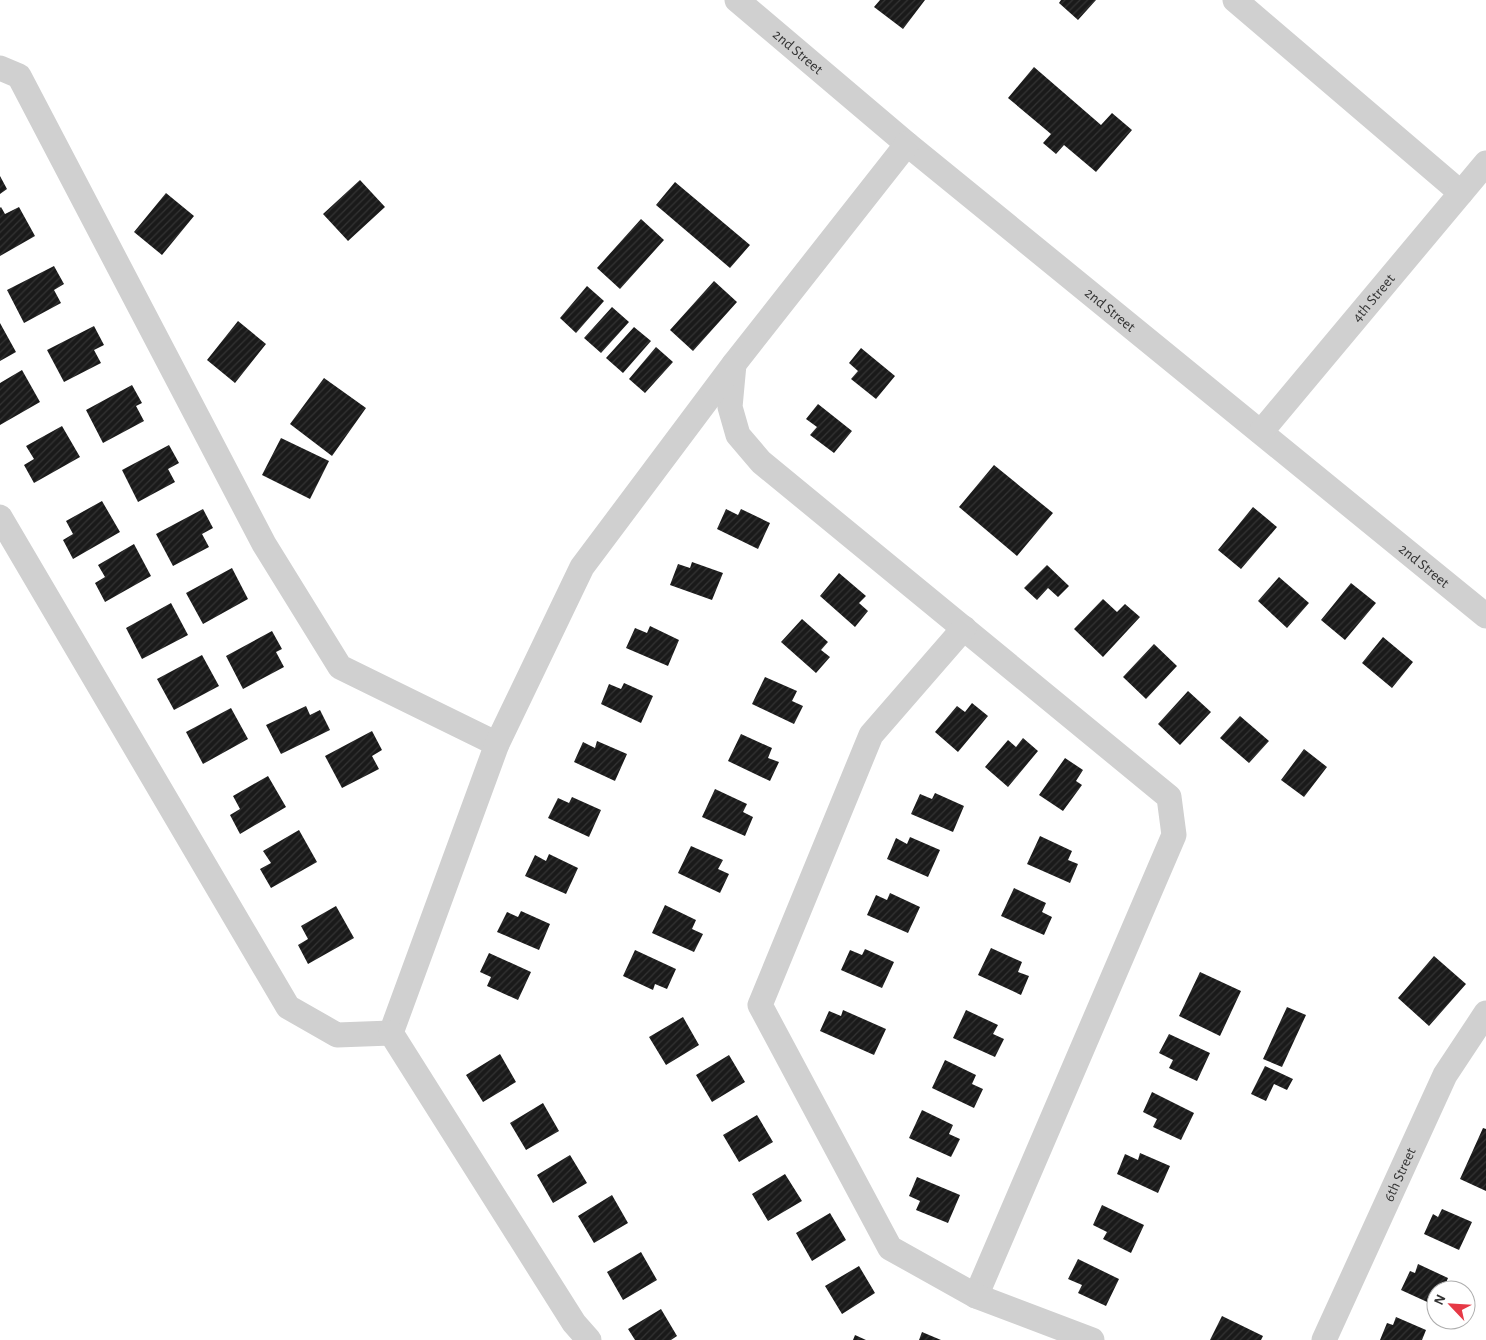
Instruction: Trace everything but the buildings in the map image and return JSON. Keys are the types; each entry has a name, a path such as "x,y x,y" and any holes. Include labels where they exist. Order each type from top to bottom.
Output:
{"street":[{"name":"2nd Street","path":"737,0 907,144 1486,616"},
{"path":"1236,0 1461,193"},
{"path":"0,68 19,76 264,544 340,667 497,744"},
{"path":"391,1033 497,744 582,567 734,364 907,144"},
{"name":"4th Street","path":"1261,432 1486,163"},
{"path":"734,364 730,406 738,435 761,462 1169,797 1174,835 976,1296"},
{"path":"0,517 288,1007 337,1035 391,1033"},
{"path":"964,628 871,735 760,1005 890,1248 976,1296 1092,1340"},
{"name":"6th Street","path":"1324,1340 1446,1075 1484,1019"},
{"path":"391,1033 574,1323 589,1340"}]}
